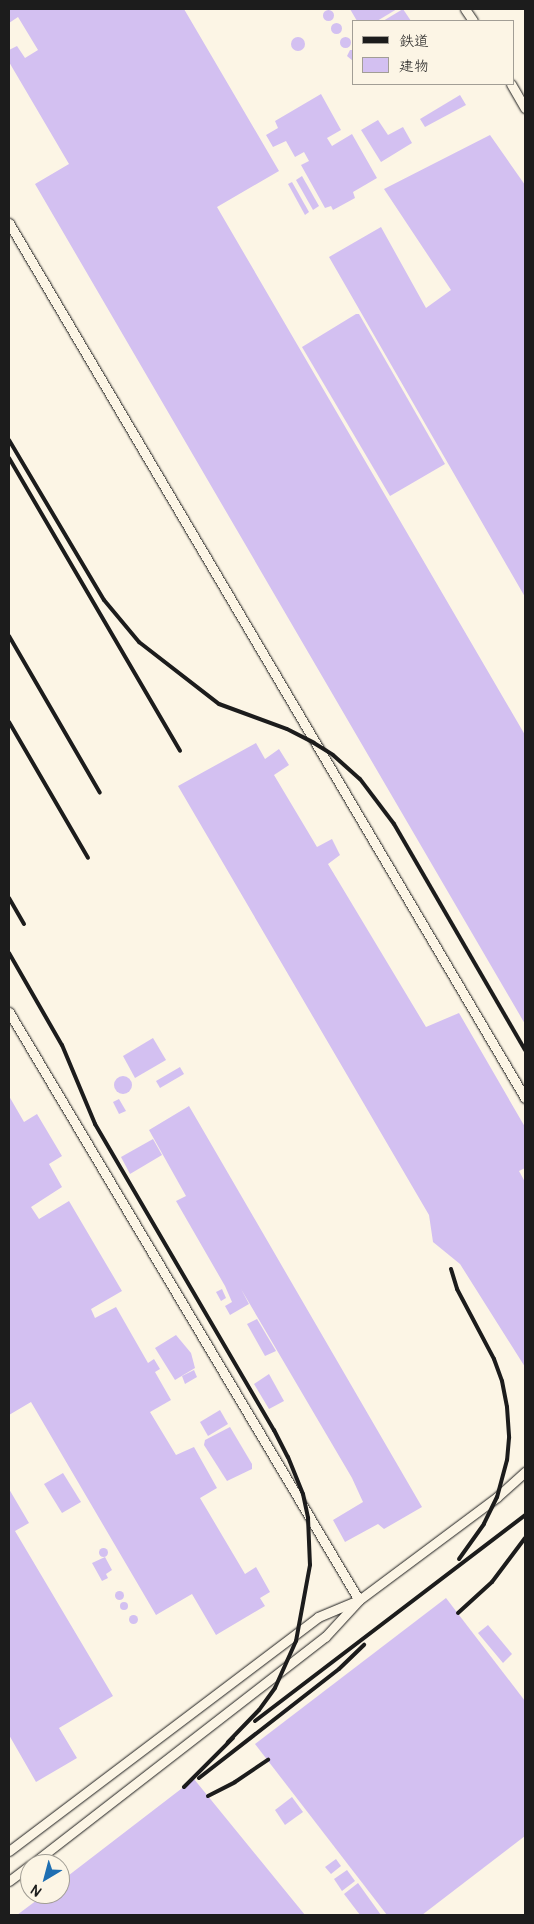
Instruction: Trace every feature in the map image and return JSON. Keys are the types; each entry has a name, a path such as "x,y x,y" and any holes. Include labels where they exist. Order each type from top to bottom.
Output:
{"lane":[{"path":"466,9 472,20"},
{"path":"512,85 525,108"},
{"path":"9,223 525,1098"},
{"path":"9,1012 358,1600"},
{"path":"45,1854 325,1637 358,1600 497,1497 525,1472"},
{"path":"9,1851 318,1617 358,1600"},
{"path":"9,1881 20,1873"}],"building":[{"path":"9,9 184,9 279,171 217,207 525,735 525,1024 35,184 69,164 9,62 9,50 17,46 25,58 38,50 18,17 9,23"},
{"path":"350,9 397,9 379,20 356,20"},
{"path":"403,9 410,20 385,20"},
{"path":"326,10 330,10 333,15 332,19 326,20 323,17 323,13"},
{"path":"334,23 338,23 341,28 340,32 334,33 331,30 331,26"},
{"path":"295,37 301,37 305,44 301,51 295,51 291,47 291,41"},
{"path":"343,37 347,37 350,42 349,46 343,47 340,44 340,40"},
{"path":"350,50 352,50 352,60 347,56"},
{"path":"321,94 341,130 327,138 332,146 352,134 377,178 353,192 355,198 333,210 331,206 325,208 301,165 309,161 304,152 295,157 286,141 273,147 266,135 278,128 275,121"},
{"path":"460,95 466,105 425,127 420,119"},
{"path":"378,120 388,135 403,127 412,143 381,162 361,130"},
{"path":"490,135 525,185 525,597 329,257 381,227 426,308 451,290 384,189"},
{"path":"302,176 319,206 313,210 296,180"},
{"path":"292,182 309,212 305,215 288,184"},
{"path":"356,314 359,314 445,464 390,496 302,347"},
{"path":"256,743 265,759 279,749 289,765 274,775 317,847 332,839 340,855 328,864 426,1027 459,1013 525,1127 525,1168 519,1171 525,1182 525,1367 460,1264 433,1242 429,1215 178,786"},
{"path":"153,1038 166,1060 135,1078 123,1056"},
{"path":"180,1067 184,1074 160,1088 156,1081"},
{"path":"119,1076 127,1076 132,1081 130,1092 119,1094 114,1089 114,1081"},
{"path":"9,1096 24,1122 37,1114 62,1156 49,1164 62,1187 31,1207 39,1219 69,1201 122,1291 91,1309 95,1318 116,1307 148,1363 154,1359 160,1369 155,1372 171,1400 150,1412 176,1455 194,1447 217,1488 200,1498 245,1574 256,1567 270,1592 260,1598 265,1606 216,1635 192,1594 156,1615 31,1402 9,1415"},
{"path":"119,1099 126,1111 119,1114 113,1102"},
{"path":"189,1106 422,1507 384,1529 378,1524 345,1542 333,1520 363,1502 352,1478 241,1289 249,1304 230,1315 225,1306 232,1302 225,1286 176,1201 186,1196 149,1130"},
{"path":"153,1139 162,1155 130,1174 121,1157"},
{"path":"222,1289 226,1298 221,1301 216,1292"},
{"path":"257,1319 276,1351 265,1356 247,1324"},
{"path":"176,1335 191,1353 195,1368 175,1380 155,1348"},
{"path":"194,1370 197,1377 185,1384 182,1376"},
{"path":"269,1374 284,1401 269,1409 254,1384"},
{"path":"220,1410 228,1424 208,1436 200,1422"},
{"path":"230,1427 252,1464 252,1469 227,1481 204,1445 205,1440"},
{"path":"63,1473 81,1502 62,1513 44,1484"},
{"path":"9,1489 29,1523 15,1531 113,1696 59,1728 77,1758 36,1782 9,1735"},
{"path":"103,1548 107,1552 103,1556 99,1552"},
{"path":"105,1557 112,1570 106,1574 108,1578 102,1581 92,1563"},
{"path":"119,1591 123,1595 119,1599 115,1595"},
{"path":"446,1598 525,1701 525,1836 422,1915 387,1915 255,1744"},
{"path":"124,1602 128,1606 124,1610 120,1606"},
{"path":"133,1614 138,1619 133,1624 128,1619"},
{"path":"488,1625 512,1654 503,1663 478,1633"},
{"path":"194,1779 305,1915 17,1915 32,1904 70,1904 70,1874"},
{"path":"292,1797 303,1812 285,1825 275,1810"},
{"path":"336,1859 341,1866 331,1874 325,1867"},
{"path":"347,1870 355,1881 342,1891 334,1879"},
{"path":"358,1883 381,1915 360,1915 344,1894"}],"railway":[{"path":"9,440 104,600 139,642 219,704 287,729 314,743 333,755 360,779 394,824 525,1050"},
{"path":"9,458 180,751"},
{"path":"9,636 100,793"},
{"path":"9,722 88,858"},
{"path":"9,898 24,924"},
{"path":"9,953 62,1045 95,1124 274,1430 288,1457 303,1494 308,1518 310,1565 296,1641 275,1688 259,1710 228,1742"},
{"path":"451,1269 457,1289 494,1359 502,1381 507,1407 509,1438 507,1460 497,1497 484,1524 459,1559"},
{"path":"255,1721 525,1515"},
{"path":"458,1613 492,1582 525,1538"},
{"path":"199,1778 339,1669 364,1645"},
{"path":"184,1787 233,1738"},
{"path":"208,1796 235,1782 268,1760"}]}
